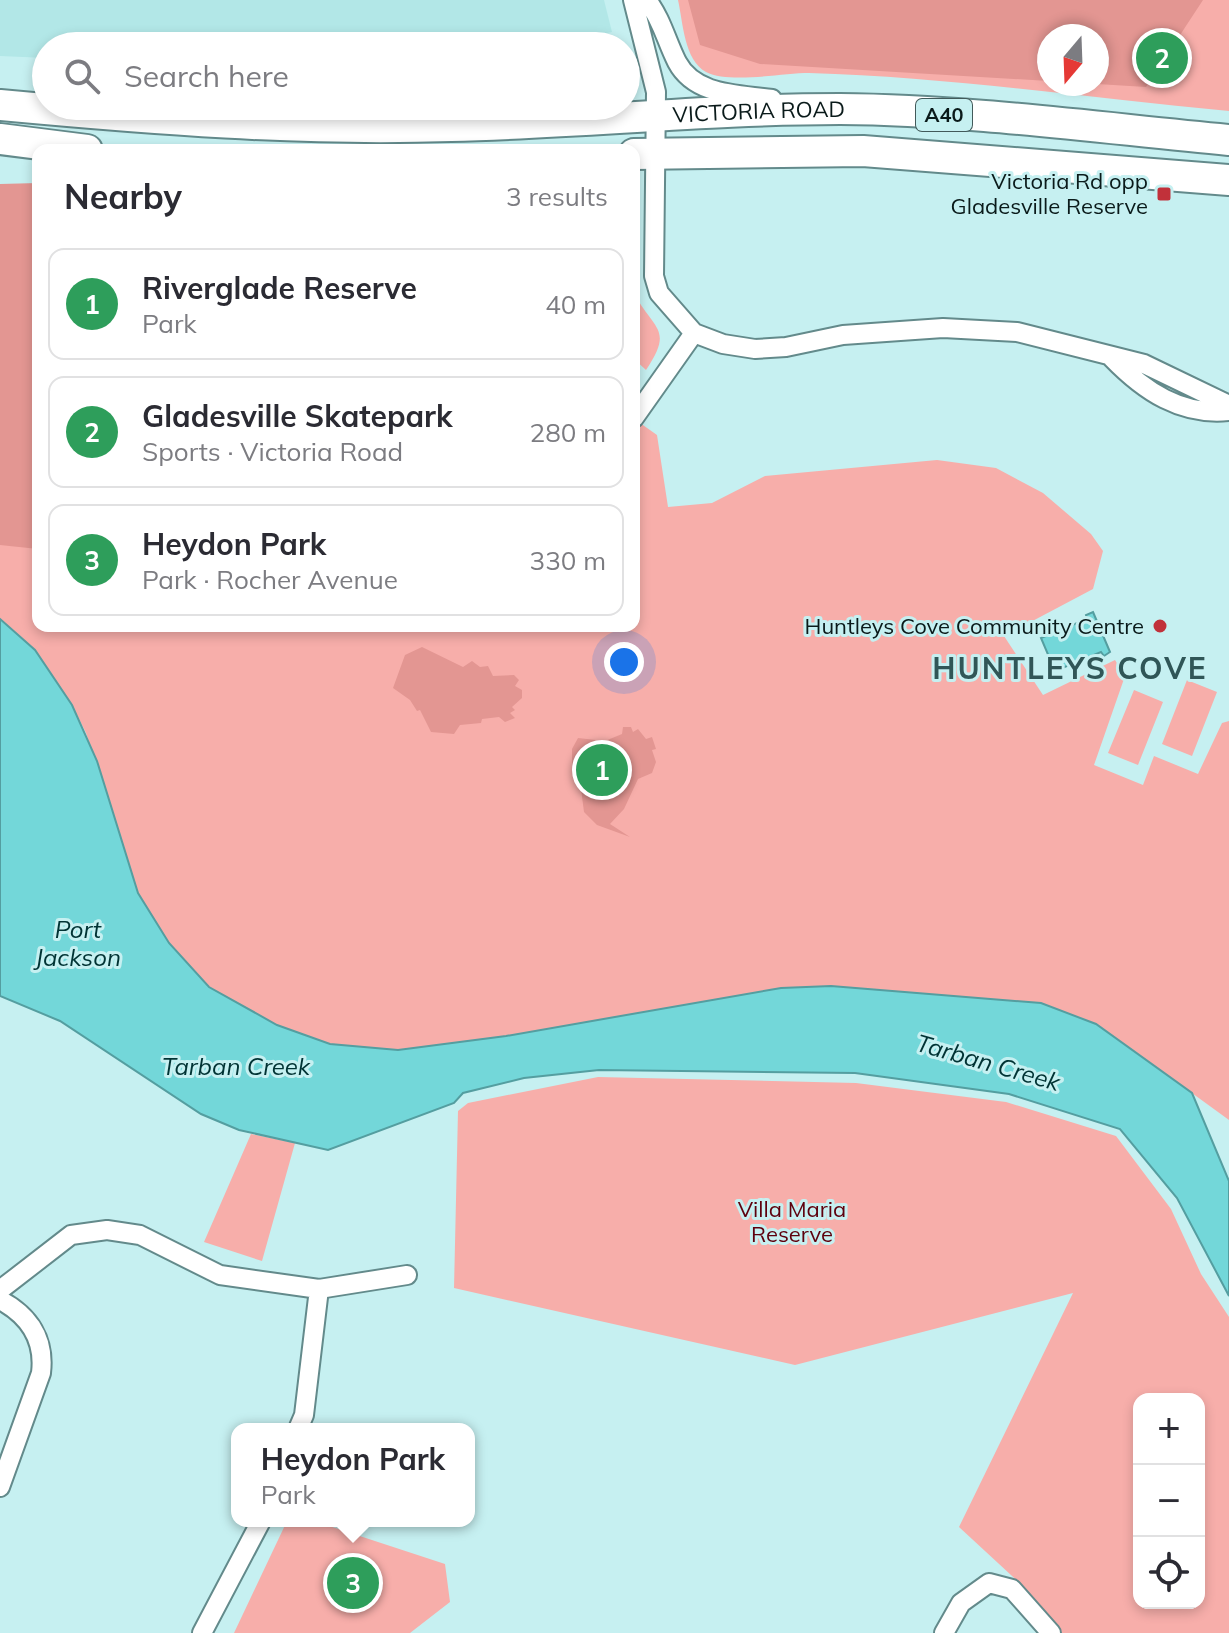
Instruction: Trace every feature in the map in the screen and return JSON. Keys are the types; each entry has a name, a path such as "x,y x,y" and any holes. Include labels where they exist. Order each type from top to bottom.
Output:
{"highway":[{"name":"VICTORIA ROAD","path":"0,105 32,107"},
{"name":"VICTORIA ROAD","path":"640,118 840,109 1229,140"},
{"name":"VICTORIA ROAD","path":"197,120 356,127 567,120"},
{"path":"0,139 40,144"},
{"name":"VICTORIA ROAD","path":"645,154 863,151 1229,180"}],"street":[{"path":"633,0 655,85 658,117 645,154 654,276 659,293 694,333 723,344 755,349 843,335 932,329 1017,332 1144,364 1229,405"},
{"path":"647,0 664,23 678,64 692,82 720,92 840,109"},
{"path":"640,410 694,333"},
{"path":"1112,358 1134,381 1164,400 1212,413 1229,411"},
{"path":"0,1290 71,1235 107,1230 140,1235 220,1275 319,1289 407,1275"},
{"path":"301,1423 319,1289"},
{"path":"0,1300 22,1315 35,1330 43,1356 41,1373 0,1487"},
{"path":"202,1633 258,1527"},
{"path":"944,1633 961,1603 989,1583 1012,1589 1051,1633"}],"shaded area":[{"path":"0,0 604,0 612,32 32,32 32,57 0,56"},
{"path":"688,0 1203,0 1146,87 1109,85 1109,24 1037,24 1037,80 760,64 700,45"},
{"path":"32,183 32,548 0,545 0,184"},
{"path":"422,647 463,667 472,661 480,667 488,666 493,676 514,675 519,680 515,686 522,690 522,698 510,713 515,718 505,722 499,717 482,719 481,723 460,725 454,734 431,732 420,710 417,711 410,700 393,688 405,655"},
{"path":"623,727 631,727 633,732 638,729 646,739 652,737 656,749 652,750 656,762 652,773 638,779 624,809 610,824 630,837 597,825 584,812 580,781 572,766 572,749 578,738 605,741 622,734"}],"green space":[{"path":"678,0 1229,0 1229,111 1086,96 1109,96 1109,24 1037,24 1037,91 862,75 809,73 728,77 706,72 699,66 686,40"},
{"path":"640,303 660,337 659,346 646,370 640,364"},
{"path":"640,423 657,435 668,507 712,503 765,476 937,460 996,468 1043,493 1091,534 1103,551 1093,589 1004,636 1043,695 1115,660 1125,676 1094,765 1143,785 1154,756 1198,774 1222,723 1229,721 1229,1120 1097,1024 1041,1003 831,986 781,988 506,1036 398,1050 330,1044 277,1025 209,987 169,943 138,893 86,733 72,705 35,650 0,619 0,492 32,459 32,632 640,632"},
{"path":"1187,680 1217,692 1192,756 1162,744"},
{"path":"1134,690 1163,702 1138,765 1108,753"},
{"name":"Villa Maria Reserve","path":"598,1077 856,1083 1006,1102 1116,1136 1171,1209 1201,1274 1229,1317 1229,1633 1061,1633 1024,1587 959,1527 1073,1293 795,1365 454,1288 458,1111 468,1103"},
{"path":"251,1134 295,1143 262,1261 204,1242"},
{"path":"284,1527 332,1527 445,1564 450,1602 410,1633 234,1633"}],"water":[{"path":"1093,612 1110,652 1104,656 1101,652 1055,671 1041,638 1087,619 1086,615"},
{"name":"Tarban Creek","path":"0,619 35,650 72,705 97,761 138,893 169,943 209,987 277,1025 330,1044 398,1050 506,1036 781,988 831,986 1041,1003 1096,1024 1192,1093 1229,1181 1229,1296 1177,1198 1120,1129 1009,1094 855,1073 599,1070 524,1078 463,1093 454,1103 328,1150 239,1130 201,1114 60,1021 0,996"}],"place":[{"name":"Gladesville Skatepark","path":"1162,58"},
{"name":"Victoria Rd opp Gladesville Reserve","path":"1164,194"},
{"name":"Huntleys Cove Community Centre","path":"1160,626"},
{"name":"Riverglade Reserve","path":"602,770"},
{"name":"Heydon Park","path":"353,1583"}],"district":[{"name":"HUNTLEYS COVE","path":"1070,669"}],"water label":[{"name":"Port Jackson","path":"78,944"}]}
